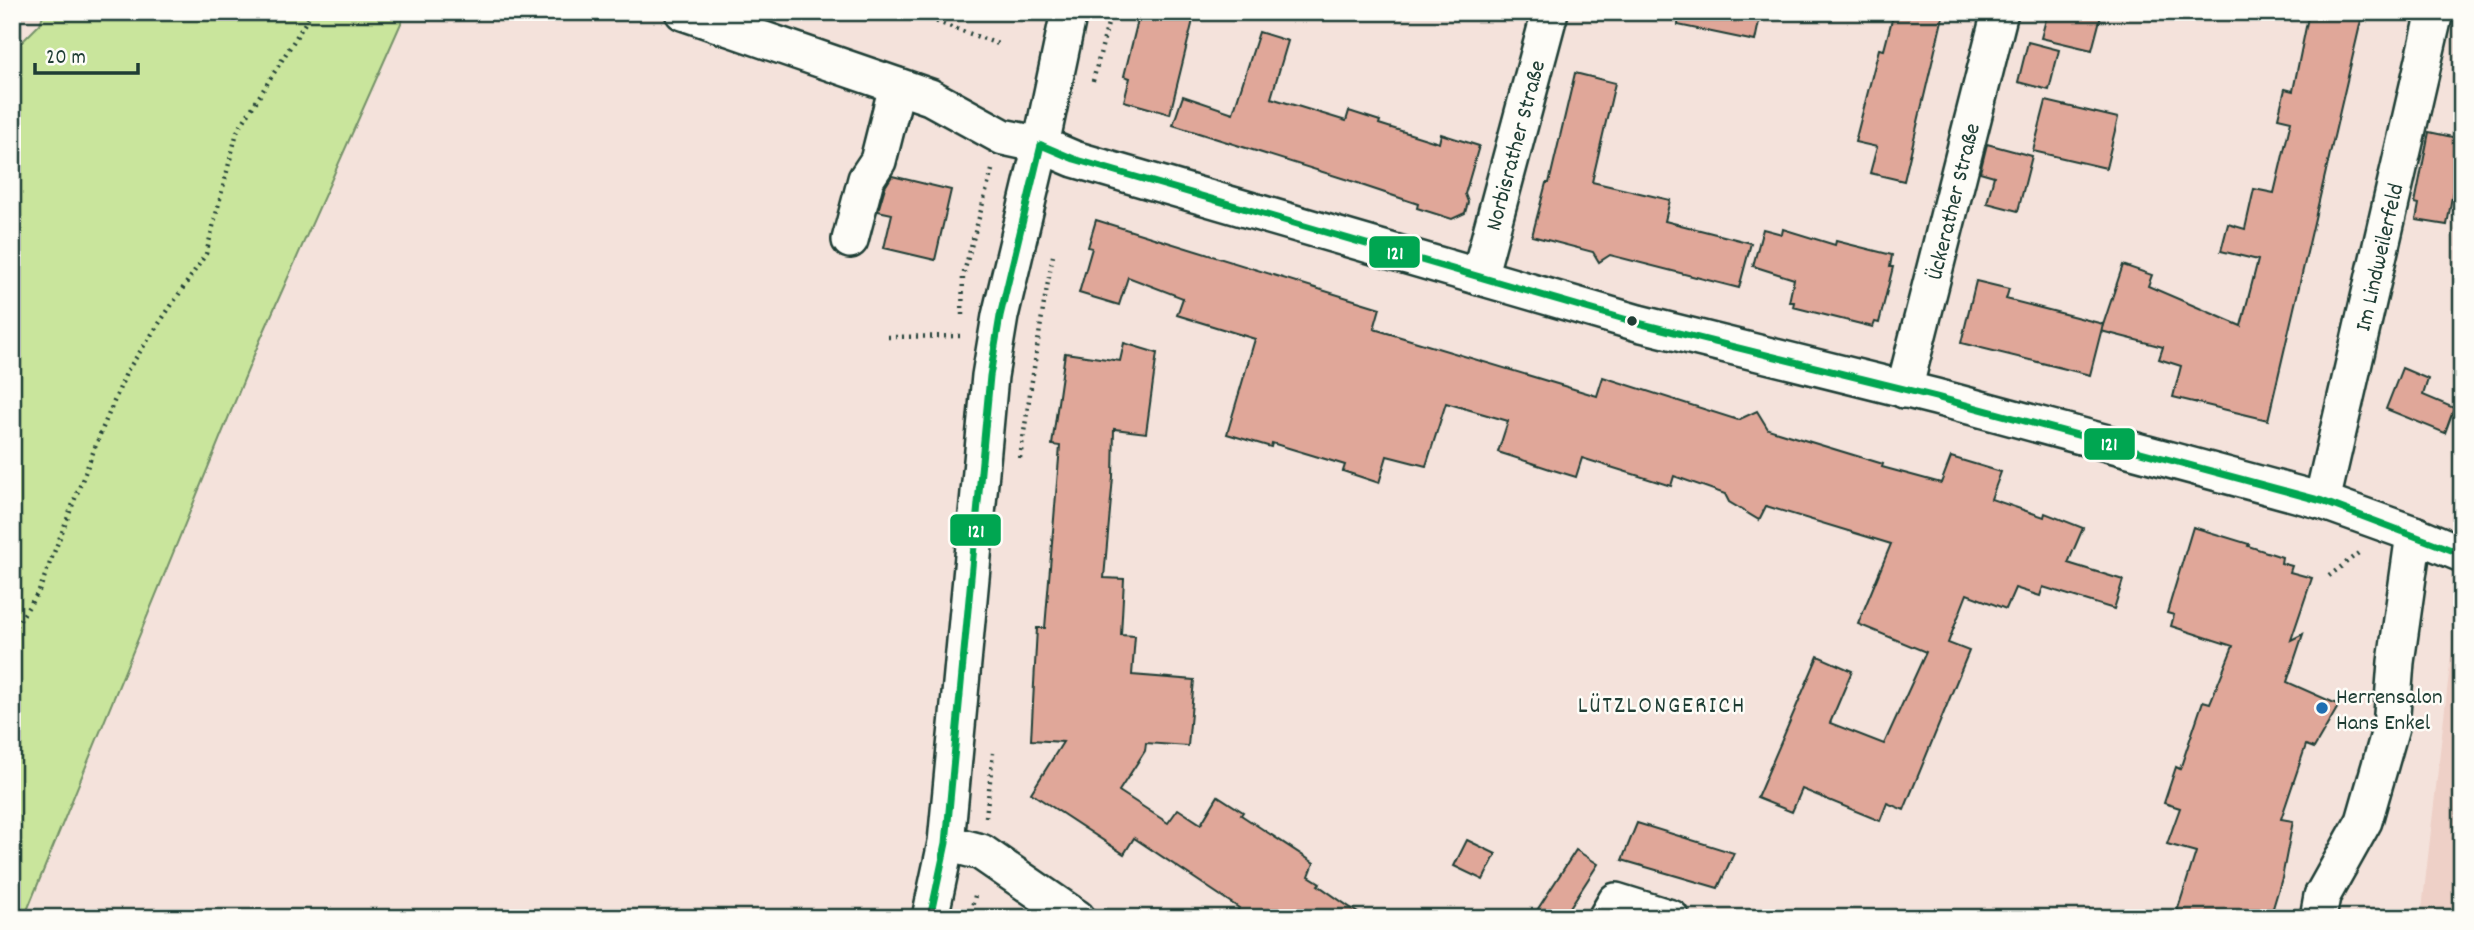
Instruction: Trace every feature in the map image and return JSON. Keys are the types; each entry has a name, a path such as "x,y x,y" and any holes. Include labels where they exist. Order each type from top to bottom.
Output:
{"street":[{"path":"683,12 930,97 1003,137 1041,145 1074,159 1639,323 2322,501 2462,554"},
{"path":"930,918 946,843 995,342 1069,12"},
{"name":"Norbisrather Straße","path":"1479,277 1550,12"},
{"name":"Ückerather Straße","path":"1904,390 2000,12"},
{"name":"Im Lindweilerfeld","path":"2322,501 2434,12"},
{"path":"849,240 866,179 878,160 897,86"},
{"path":"2318,918 2322,896 2364,821 2391,727 2396,662 2414,534"},
{"path":"946,843 981,852 1077,918"},
{"path":"1606,918 1616,901 1671,918"}],"path":[{"path":"12,632 38,591 100,432 127,371 206,254 237,132 312,12"},
{"path":"910,12 1001,45"},
{"path":"1090,92 1111,12"},
{"path":"1019,466 1044,303 1055,251"},
{"path":"888,337 962,336 995,342"},
{"path":"2329,576 2347,563"},
{"path":"969,918 974,902 991,780 993,739"}],"shaded area":[{"path":"2462,568 2462,918 2421,918 2452,647"}],"green space":[{"path":"44,12 406,12 258,345 24,918 12,918 12,52 40,24"}],"building":[{"path":"1140,12 1195,12 1170,114 1124,101 1130,78 1124,76"},
{"path":"1679,12 1761,12 1755,41 1678,25"},
{"path":"1894,12 1944,12 1904,181 1870,173 1877,147 1855,142 1879,49 1884,50"},
{"path":"2048,12 2102,12 2092,50 2041,38"},
{"path":"2309,12 2363,12 2268,420 2173,397 2181,366 2159,359 2163,347 2101,331 2123,265 2152,275 2148,286 2241,326 2258,260 2221,251 2228,224 2245,229 2254,189 2274,193 2291,121 2278,118 2285,89 2293,91"},
{"path":"1259,32 1288,41 1271,98 1346,121 1349,111 1380,121 1379,124 1439,143 1441,134 1479,146 1465,194 1468,202 1465,213 1452,219 1417,208 1418,204 1361,184 1173,125 1183,96 1233,113"},
{"path":"2028,42 2059,50 2049,90 2018,82"},
{"path":"1575,73 1615,83 1592,182 1670,200 1665,221 1751,243 1739,288 1610,255 1599,262 1593,252 1532,236 1546,183 1549,183"},
{"path":"2046,101 2118,118 2106,168 2033,151"},
{"path":"2429,132 2462,139 2447,225 2416,220 2419,204 2415,203"},
{"path":"1987,144 2032,156 2018,211 1987,203 1994,176 1980,172"},
{"path":"892,176 951,190 935,260 884,248 892,214 878,211 885,187"},
{"path":"1096,220 1380,308 1374,329 1597,396 1603,377 1738,420 1757,411 1768,429 1883,464 1882,467 1941,483 1951,457 2001,472 1991,499 2044,517 2045,513 2083,528 2068,563 2123,580 2114,609 2043,587 2040,596 2015,588 2006,609 1967,594 1948,643 1969,651 1904,810 1887,803 1880,821 1802,789 1792,812 1757,798 1818,656 1852,671 1830,723 1884,744 1926,652 1858,624 1891,544 1766,506 1759,520 1729,502 1725,494 1674,476 1671,486 1582,458 1576,477 1550,469 1498,452 1508,421 1446,403 1426,466 1387,456 1379,483 1343,471 1345,465 1272,443 1271,447 1227,434 1255,339 1177,315 1183,298 1128,277 1119,305 1079,293 1092,248 1088,247"},
{"path":"1763,229 1782,234 1783,229 1835,245 1836,241 1892,255 1890,267 1893,267 1879,323 1875,322 1873,327 1793,307 1794,302 1789,302 1794,279 1753,266"},
{"path":"1976,281 2009,289 2006,299 2103,324 2090,375 1961,343"},
{"path":"1124,343 1157,353 1146,433 1114,429 1113,477 1104,578 1124,579 1121,635 1135,636 1132,675 1194,680 1188,746 1146,743 1145,751 1119,791 1168,823 1178,809 1201,824 1218,796 1243,812 1241,815 1314,863 1309,876 1365,918 1233,918 1239,908 1134,838 1124,854 1031,793 1063,742 1031,740 1037,628 1045,628 1060,446 1052,445 1065,353 1120,361"},
{"path":"2402,368 2428,379 2423,395 2454,408 2445,433 2386,409"},
{"path":"2193,527 2282,557 2281,563 2292,566 2290,572 2312,578 2291,640 2303,634 2287,682 2339,705 2314,748 2306,745 2281,819 2293,821 2282,878 2270,918 2175,918 2196,852 2167,844 2180,808 2164,803 2176,767 2180,769 2203,701 2210,703 2233,646 2171,626 2174,615 2167,613"},
{"path":"1637,823 1734,853 1718,888 1622,860"},
{"path":"1467,840 1496,854 1483,880 1454,866"},
{"path":"1576,850 1598,864 1563,918 1532,918"}],"transit line":[{"name":"121","path":"1041,145 1074,159 1638,323 1936,397 2322,501 2462,554"},
{"name":"121","path":"930,918 946,843 990,376 1000,316 1041,145"}],"place":[{"name":"Herrensalon Hans Enkel","path":"2322,708"}],"district":[{"name":"LÜTZLONGERICH","path":"1662,704"}]}
